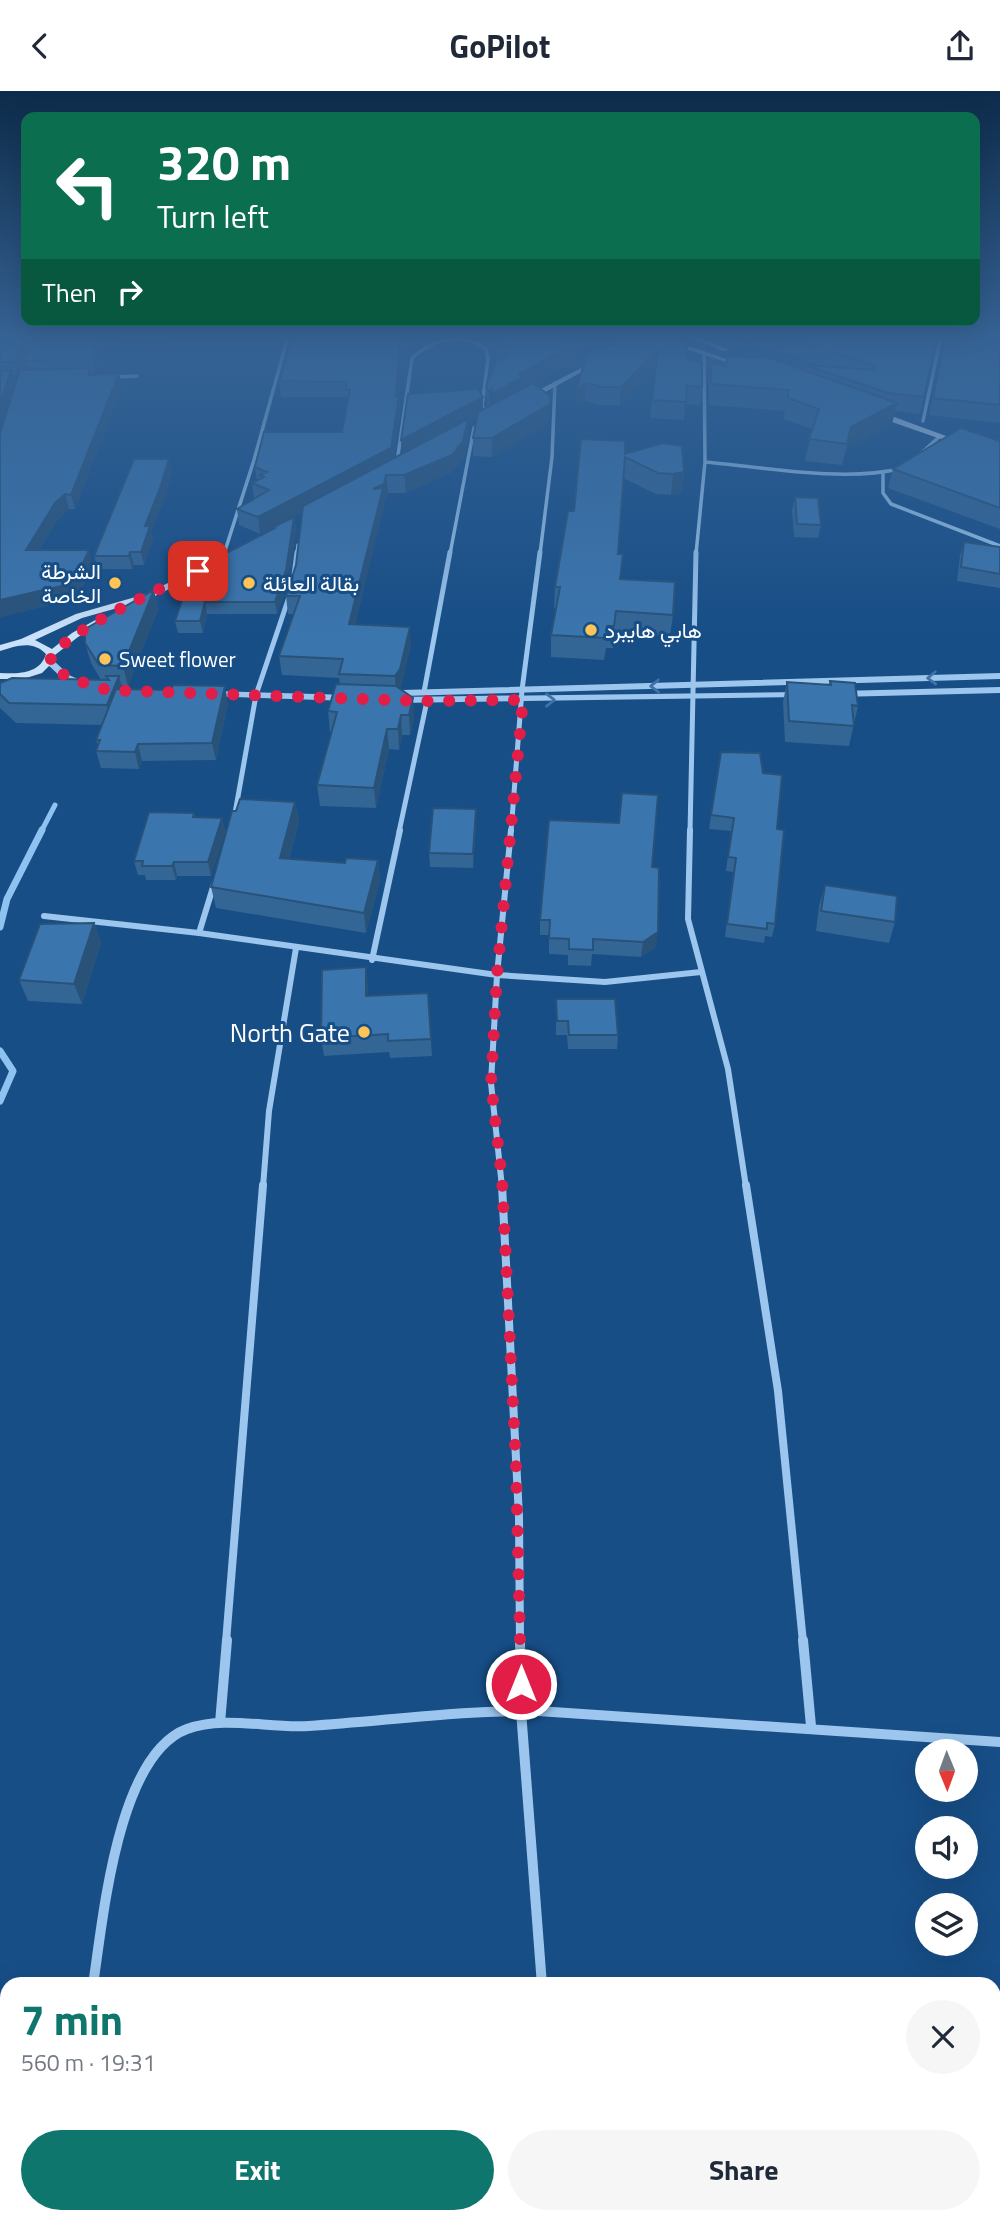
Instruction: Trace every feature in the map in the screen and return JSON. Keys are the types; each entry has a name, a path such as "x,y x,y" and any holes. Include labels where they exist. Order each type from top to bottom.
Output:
{"main road":[{"path":"966,435 974,438"},
{"path":"940,436 976,448"},
{"path":"396,470 408,464"},
{"path":"4,677 31,674 75,635 233,554"},
{"path":"1,647 23,642 79,616 148,596"},
{"path":"23,642 43,645 50,657"}],"street":[{"path":"222,559 261,435"},
{"path":"396,470 401,435"},
{"path":"372,960 426,697 473,435"},
{"path":"541,1977 521,1711 517,1490 502,1179 491,1083 497,975 522,695 553,435"},
{"path":"705,435 705,462 694,576 695,685 692,697 688,919 727,1069 778,1391 811,1726"},
{"path":"912,461 940,436"},
{"path":"705,462 834,473 894,472 903,466"},
{"path":"883,473 881,491 891,504 1000,546"},
{"path":"293,583 300,533"},
{"path":"230,831 256,695 289,595"},
{"path":"50,657 66,677 97,689 62,688"},
{"path":"522,695 695,685 1000,676"},
{"path":"4,677 32,683"},
{"path":"826,694 1000,690"},
{"path":"205,694 361,697"},
{"path":"388,697 812,695"},
{"path":"199,933 215,882"},
{"path":"44,916 199,933 372,960 497,975 605,982 701,972"},
{"path":"220,1723 269,1111 296,948"},
{"path":"94,1977 123,1819 135,1786 172,1738 196,1727 220,1723 292,1727 521,1711 811,1726 1000,1742"}],"building":[{"path":"0,435 94,435 71,495 65,494 55,503 26,550 89,550 74,583 0,600"},
{"path":"263,435 393,435 391,448 258,517 237,509 269,490 252,483 264,477 260,475 267,472 255,467"},
{"path":"437,435 464,435 452,455 404,475 386,475 384,484 373,489 383,488 349,624 410,627 400,669 395,676 339,674 343,659 279,656 300,596 286,596 296,565 303,506"},
{"path":"473,435 496,435 492,438 473,438"},
{"path":"810,435 849,435 847,444 809,439"},
{"path":"949,435 983,435 1000,441 1000,508 893,469"},
{"path":"581,439 625,441 625,454 663,443 682,446 684,472 658,473 625,457 618,554 623,554 620,579 675,582 673,615 616,611 614,626 607,626 606,638 551,635 560,587 555,587 568,511 574,511"},
{"path":"134,459 169,459 145,526 150,526 141,552 130,552 129,556 94,556"},
{"path":"795,497 818,498 821,525 797,524"},
{"path":"294,517 286,570 275,602 205,602 200,621 175,621 192,571"},
{"path":"964,542 1000,547 1000,574 961,567"},
{"path":"154,590 123,666 99,665 85,643 85,629"},
{"path":"106,676 119,676 107,705 9,703 0,694 0,683 12,678 109,680"},
{"path":"830,681 855,683 858,706 852,705 854,726 789,721 787,682 831,685"},
{"path":"336,684 396,686 413,698 409,715 401,715 398,729 387,729 374,788 317,785 337,712 328,711"},
{"path":"173,685 225,686 212,743 138,744 135,752 96,751 100,740 96,740 116,689 171,690"},
{"path":"721,752 760,753 763,773 782,775 777,829 784,830 775,924 767,923 767,929 727,924 736,858 728,857 734,818 711,815"},
{"path":"622,793 658,795 652,867 659,868 658,932 643,942 593,939 593,950 569,949 569,939 549,938 550,920 540,920 549,820 619,823"},
{"path":"240,799 295,802 280,858 345,863 346,858 378,860 364,913 211,887 232,811 236,811"},
{"path":"433,808 476,809 473,854 429,853"},
{"path":"149,812 194,813 193,817 222,818 208,862 142,866 143,861 134,861"},
{"path":"825,885 897,896 895,922 821,911"},
{"path":"94,923 74,984 19,980 40,924"},
{"path":"366,967 366,996 428,993 431,1039 388,1041 388,1034 321,1038 322,970"},
{"path":"556,999 615,999 618,1035 569,1035 568,1021 557,1021"}],"waterway":[{"path":"41,832 55,805"},
{"path":"0,927 7,899 42,830"},
{"path":"0,1051 13,1071 0,1101"}],"place":[{"name":"الشرطة الخاصة","path":"115,583"},
{"name":"بقالة العائلة","path":"249,583"},
{"name":"هابي هايبرد","path":"591,630"},
{"name":"Sweet flower","path":"105,659"},
{"name":"North Gate","path":"364,1032"}],"route":[{"path":"198,571 75,635 51,654 50,661 57,671 66,677 107,690 422,701 523,700 497,975 491,1083 502,1179 519,1517 521,1684"}]}
